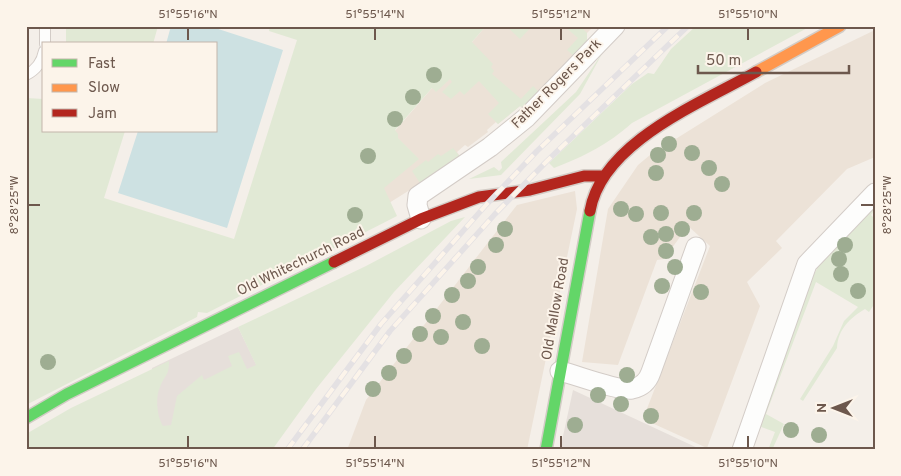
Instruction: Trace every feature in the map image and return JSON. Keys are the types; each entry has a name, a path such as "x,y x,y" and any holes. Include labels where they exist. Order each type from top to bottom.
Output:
{"street":[{"name":"Father Rogers Park","path":"421,219 417,205 418,196 490,147 527,117 615,26"},
{"name":"Old Mallow Road","path":"546,450 592,199 604,176 625,151 646,134 840,26"},
{"name":"Old Whitechurch Road","path":"26,418 67,394 421,219 479,197 530,190 584,176 604,176"},
{"path":"742,450 807,264 875,193"},
{"path":"560,371 625,388 636,388 645,382 651,372 696,247"}],"lane":[{"path":"45,26 45,42"},
{"path":"26,75 35,70 42,60"}],"shaded area":[{"path":"171,26 209,26 283,50 227,228 118,193 138,132 218,132 218,42 167,42"},
{"path":"486,26 594,26 587,33 587,44 575,57 573,55 564,64 567,66 523,108 520,106 498,124 496,122 487,130 488,132 468,147 465,145 457,152 461,158 389,203 374,161 374,155"},
{"path":"875,30 875,157 847,169 776,241 782,248 747,282 760,306 707,448 643,419 710,246 688,226 664,259 657,260 618,365 582,362 608,209 638,165 650,155 765,83"},
{"path":"575,191 577,209 527,450 347,450 366,400 517,205"},
{"path":"238,327 266,385 154,441 152,368"},
{"path":"573,390 702,450 560,450"}],"green space":[{"path":"66,26 158,26 154,42 66,42"},
{"path":"270,26 486,26 472,42 493,64 491,67 494,71 492,74 521,99 533,86 540,93 523,108 520,106 498,124 488,114 499,103 479,81 464,95 460,91 451,99 442,92 452,82 450,79 436,92 432,88 395,130 398,138 419,159 384,188 397,216 207,313 198,312 197,317 26,405 26,98 42,99 42,132 125,132 104,198 234,239 297,40 269,31"},
{"path":"506,26 532,26 520,39"},
{"path":"564,26 580,26 587,33 587,44 575,57 567,50 578,38"},
{"path":"696,26 811,26 632,123 614,138 586,154 554,168 549,163 632,84 648,73 654,74 671,49"},
{"path":"603,52 580,94 501,175 469,179 494,167 499,171 502,168 501,162 576,92"},
{"path":"453,148 461,158 420,183 412,171 426,160 428,162 438,154 441,156"},
{"path":"872,208 875,209 871,215 875,219 875,303 869,312 865,309 854,316 842,330 837,348 803,401 800,399 833,346 844,321 858,307 816,282 766,414 784,424 772,450 768,450 775,432 759,426 812,278 819,265"},
{"path":"465,217 394,292 316,389 272,450 26,450 26,434 71,408 169,361 167,373 158,391 157,407 163,426 171,425 177,396 202,375 204,380 232,366 228,356 239,352 247,369 256,365 238,327 366,266 451,221"}],"railway":[{"path":"287,450 381,324 486,205 537,151 668,26"},
{"path":"302,450 390,331 495,214 547,161 688,26"}],"traffic: fast":[{"path":"546,450 590,211"},
{"path":"26,418 67,394 334,262"}],"traffic: slow":[{"path":"756,72 840,26"}],"traffic: jam":[{"path":"590,211 598,186 613,165 633,145 682,111 756,72"},
{"path":"334,262 421,219 479,197 530,190 584,176 604,176"}]}
